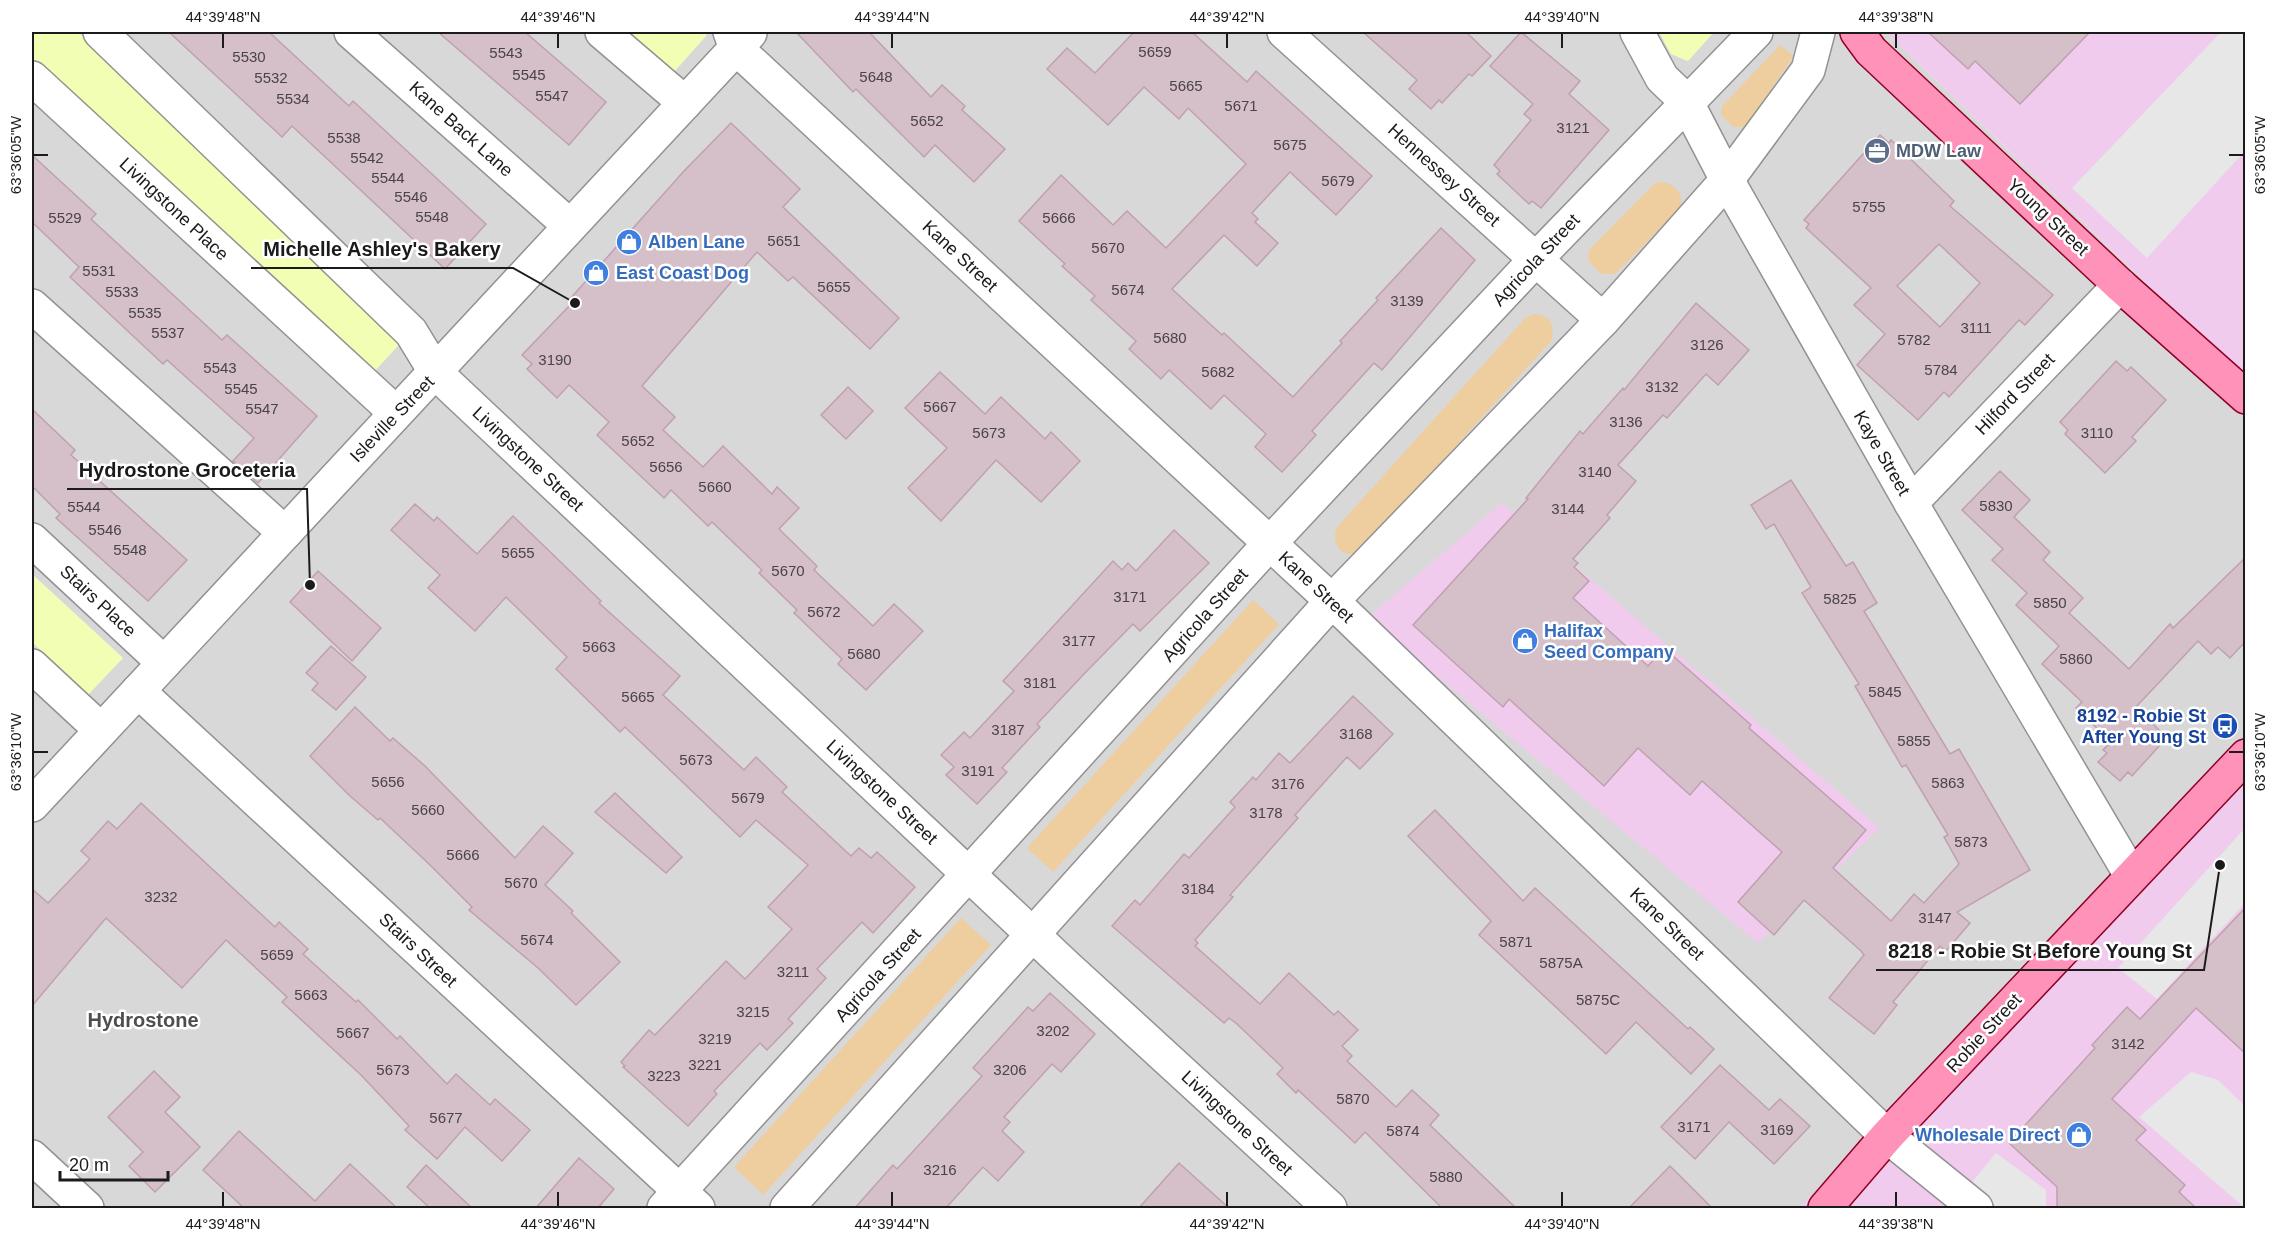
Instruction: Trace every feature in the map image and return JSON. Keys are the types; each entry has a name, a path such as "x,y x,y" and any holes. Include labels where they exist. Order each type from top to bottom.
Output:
{"main road":[{"name":"Young Street","path":"1857,32 1871,51 2120,285 2246,397"},
{"name":"Robie Street","path":"1825,1209 1887,1136 2131,875 2246,756"}],"street":[{"path":"100,32 411,332 436,373"},
{"name":"Kane Back Lane","path":"351,32 570,226"},
{"path":"602,32 685,103"},
{"name":"Hennessey Street","path":"1284,32 1603,320"},
{"name":"Kaye Street","path":"1637,32 1662,78 1686,101 1727,180 1911,503 2131,875"},
{"name":"Agricola Street","path":"680,1203 969,875 1270,543 1686,101 1756,32"},
{"path":"787,1209 1332,601 1603,320 1727,180 1808,70 1818,32"},
{"name":"Isleville Street","path":"32,805 685,103 739,37"},
{"name":"Kane Street","path":"739,37 1332,601 1887,1136 1976,1209"},
{"name":"Livingstone Place","path":"32,78 396,413"},
{"name":"Hilford Street","path":"1911,503 2120,285"},
{"path":"32,306 285,532"},
{"name":"Livingstone Street","path":"436,373 969,875 1330,1209"},
{"name":"Stairs Place","path":"32,540 164,663"},
{"path":"32,666 101,730"},
{"name":"Stairs Street","path":"138,691 680,1203"},
{"path":"32,1157 87,1209"}],"shaded area":[{"path":"78,32 630,32 674,71 707,34 703,32 1659,32 1671,54 1687,61 1714,32 1886,32 2245,379 2245,737 1800,1208 32,1208 32,642 88,694 123,658 32,574 32,58 373,372 407,334"},
{"path":"1886,32 2245,32 2245,379 2005,146"},
{"path":"2221,32 2245,32 2245,151 2147,258 2072,188"},
{"path":"1780,45 1794,56 1745,127 1733,127 1721,115 1722,106"},
{"path":"1662,182 1672,185 1679,192 1681,200 1678,210 1615,274 1601,274 1588,260 1589,250 1655,183"},
{"path":"1535,314 1551,322 1552,340 1361,551 1349,554 1340,550 1335,540 1337,527 1526,317"},
{"path":"1502,503 1880,828 1758,943 1367,618"},
{"path":"1253,600 1279,624 1053,872 1027,848"},
{"path":"2245,737 2245,1208 1800,1208"},
{"path":"2245,828 2245,903 2157,999 2118,968"},
{"path":"961,918 991,945 763,1195 734,1167"},
{"path":"2191,1072 2218,1080 2245,1106 2245,1208 2139,1117"},
{"path":"1996,1153 2046,1190 2046,1208 1951,1208"}],"green space":[{"path":"32,32 78,32 408,335 373,373 32,58"},
{"path":"630,32 703,32 707,35 674,72"},
{"path":"1659,32 1714,32 1688,61 1671,54"},
{"path":"32,574 123,658 88,695 32,642"}],"building":[{"path":"169,32 269,32 349,106 353,101 486,224 445,269 292,126 282,137"},
{"path":"438,32 525,32 606,102 569,145"},
{"path":"796,32 869,32 931,97 942,85 965,106 962,110 1005,149 974,182 935,145 924,157 856,89 853,92"},
{"path":"1134,32 1192,32 1247,82 1256,71 1372,176 1336,215 1290,172 1252,213 1258,219 1255,222 1278,243 1257,266 1224,235 1172,289 1222,335 1224,333 1293,397 1342,343 1340,341 1378,300 1376,298 1441,228 1475,260 1382,370 1374,363 1312,431 1316,435 1282,472 1255,447 1266,434 1224,395 1211,409 1169,370 1161,379 1129,349 1136,341 1091,300 1095,296 1062,266 1065,264 1019,221 1061,175 1113,225 1127,211 1166,248 1246,164 1188,108 1179,119 1144,87 1108,125 1047,69 1067,48 1095,73"},
{"path":"1363,32 1466,32 1491,56 1472,76 1469,74 1442,103 1439,100 1431,109 1409,89 1417,80"},
{"path":"1521,32 1580,81 1569,94 1609,130 1541,208 1532,201 1529,204 1497,174 1500,171 1494,165 1531,120 1524,114 1533,104 1490,66"},
{"path":"1928,32 2090,32 2020,104 1975,61 1968,69"},
{"path":"731,123 800,189 783,207 899,318 870,349 793,277 788,281 757,252 642,386 675,417 663,430 703,467 723,446 772,494 777,487 799,508 779,529 817,566 814,570 873,626 894,604 923,631 866,690 838,664 842,659 794,613 797,610 759,573 762,570 712,522 708,526 671,490 664,498 597,435 609,422 569,385 557,398 527,369 532,364 522,355 572,303 569,300 684,171"},
{"path":"1880,135 1889,143 1891,140 1954,201 1950,206 2053,295 2025,325 2019,320 1949,397 1944,392 1918,420 1857,365 1885,334 1854,305 1871,288 1806,228 1809,224 1804,220","holes":["1939,244 1980,283 1940,327 1897,286"]},
{"path":"32,155 96,214 91,219 222,340 227,335 317,416 258,483 233,461 254,438 167,360 163,364 70,277 79,267 32,222"},
{"path":"1696,303 1749,350 1718,385 1706,374 1667,418 1663,415 1618,465 1636,481 1607,515 1610,518 1573,559 1578,563 1574,567 1589,581 1573,598 1648,666 1664,648 1751,725 1749,728 1866,830 1833,868 1891,921 1914,894 1924,903 1959,864 1944,837 1948,835 1906,765 1902,767 1855,686 1859,684 1802,593 1811,587 1774,524 1766,529 1751,505 1791,480 1846,566 1853,562 1877,603 1864,611 1950,754 1959,749 2030,870 1957,912 1970,923 1946,951 1940,946 1893,1002 1897,1005 1874,1034 1829,998 1864,955 1861,951 1804,900 1774,935 1738,902 1782,852 1702,781 1690,795 1638,748 1604,786 1509,699 1503,707 1413,625 1528,499 1526,498 1580,431 1583,434 1623,388 1624,390"},
{"path":"2116,361 2127,371 2131,367 2166,400 2132,437 2136,441 2105,473 2065,434 2068,430 2060,422"},
{"path":"940,372 985,414 1001,397 1045,439 1051,432 1080,461 1041,502 996,460 941,521 908,488 947,448 905,408"},
{"path":"848,387 873,411 846,439 821,415"},
{"path":"32,409 75,450 71,455 187,560 148,601 56,518 60,514 32,486"},
{"path":"2000,471 2030,500 2014,517 2050,552 2043,560 2083,598 2069,613 2129,669 2170,624 2173,628 2246,557 2246,641 2230,658 2218,647 2211,654 2198,641 2136,707 2165,736 2159,742 2161,744 2132,776 2128,772 2120,781 2098,762 2107,753 2103,750 2111,742 2076,708 2082,702 2042,664 2059,646 2016,605 2027,593 1992,560 2003,549 1962,510"},
{"path":"415,504 434,521 437,517 477,554 513,516 601,601 599,603 680,676 663,695 744,770 756,757 787,787 782,792 851,856 859,848 871,858 877,852 915,887 873,933 862,922 817,969 826,978 788,1019 793,1023 767,1050 760,1043 714,1091 717,1094 688,1126 623,1067 625,1066 621,1062 649,1030 655,1035 726,961 745,979 792,929 768,907 808,865 756,820 740,837 625,727 620,732 556,669 567,657 506,597 475,631 428,588 440,575 391,530"},
{"path":"1174,530 1209,563 1140,631 1133,624 1084,674 1037,724 1040,727 1002,768 1007,772 977,804 946,775 954,767 941,755 964,732 970,738 1014,691 1003,681 1113,561 1122,570 1128,563 1136,571"},
{"path":"318,571 381,628 352,661 290,602"},
{"path":"331,646 366,677 336,710 312,690 318,683 306,673"},
{"path":"1353,696 1393,734 1360,769 1347,757 1295,815 1298,818 1230,895 1233,897 1195,940 1198,943 1195,946 1260,1004 1289,973 1334,1015 1338,1011 1358,1030 1342,1046 1352,1056 1347,1061 1396,1107 1412,1090 1439,1115 1430,1125 1517,1209 1443,1209 1365,1132 1355,1143 1298,1090 1296,1093 1277,1074 1283,1068 1237,1024 1229,1018 1224,1023 1112,926 1135,900 1140,905 1184,854 1189,858 1235,807 1230,802 1253,777 1256,780 1279,753 1290,763"},
{"path":"355,707 390,741 393,738 425,766 515,858 543,826 573,853 545,885 573,911 571,913 620,962 576,1005 538,968 469,910 472,907 429,864 380,818 378,820 350,796 310,756"},
{"path":"615,793 682,857 666,873 595,812"},
{"path":"141,803 275,927 279,922 308,949 303,954 356,1002 358,1000 397,1039 400,1036 447,1084 456,1074 490,1105 495,1099 530,1130 502,1161 465,1127 437,1159 405,1130 409,1126 361,1075 282,1002 287,997 226,940 182,988 106,918 32,1006 32,889 48,903 90,859 81,851 108,821 117,829"},
{"path":"1435,810 1523,901 1535,888 1688,1029 1690,1027 1714,1049 1691,1074 1636,1022 1606,1054 1479,935 1491,921 1408,836"},
{"path":"2246,907 2246,1054 2196,1008 2112,1099 2146,1130 2136,1140 2185,1185 2179,1192 2197,1209 2057,1209 2057,1187 2009,1143 2095,1048 2092,1045 2127,1007 2140,1019"},
{"path":"1050,993 1095,1034 1061,1072 1052,1064 1004,1117 1010,1122 1002,1131 1024,1152 998,1181 983,1167 945,1209 854,1209 893,1165 897,1169 982,1076 973,1068 1028,1007 1033,1011"},
{"path":"1720,1065 1769,1110 1780,1099 1810,1126 1774,1164 1729,1122 1695,1159 1661,1127"},
{"path":"154,1071 180,1097 165,1112 200,1147 155,1192 129,1166 143,1152 108,1117"},
{"path":"239,1131 315,1201 350,1164 398,1209 245,1209 203,1170"},
{"path":"579,1158 614,1189 597,1209 535,1209"},
{"path":"1179,1163 1230,1209 1138,1209"},
{"path":"426,1165 473,1209 431,1209 407,1187"},
{"path":"1670,1166 1713,1209 1628,1209"}],"place":[{"name":"MDW Law","path":"1877,151"},
{"name":"Alben Lane","path":"629,242"},
{"name":"East Coast Dog","path":"596,273"},
{"name":"Michelle Ashley's Bakery","path":"575,303"},
{"name":"Hydrostone Groceteria","path":"310,585"},
{"name":"Halifax Seed Company","path":"1525,641"},
{"name":"8192 - Robie St After Young St","path":"2225,726"},
{"name":"8218 - Robie St Before Young St","path":"2220,865"},
{"name":"Wholesale Direct","path":"2079,1135"}],"district":[{"name":"Hydrostone","path":"143,1020"}]}
